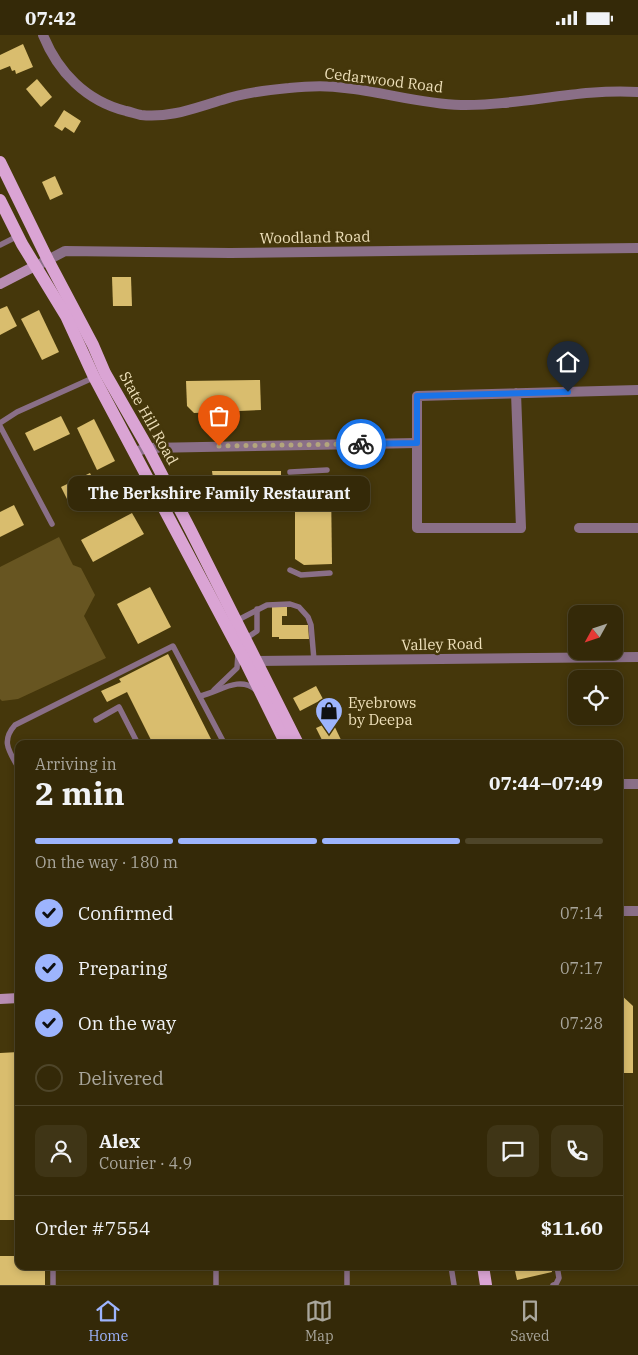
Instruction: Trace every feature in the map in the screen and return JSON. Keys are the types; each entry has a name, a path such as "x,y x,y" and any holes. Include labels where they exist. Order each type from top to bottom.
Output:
{"main road":[{"name":"State Hill Road","path":"0,162 48,260 93,345 100,375 134,452 296,740"},
{"name":"State Hill Road","path":"2,207 100,375 148,447 236,621 242,644"},
{"name":"Woodland Road","path":"0,284 35,266"},
{"name":"State Hill Road","path":"252,663 261,695 284,740"},
{"path":"0,999 15,998"},
{"path":"484,1270 486,1285"}],"street":[{"name":"Cedarwood Road","path":"43,35 56,62 77,85 102,102 117,109 140,115 164,115 245,94 299,87 343,87 416,101 460,105 496,104 589,92 638,92"},
{"name":"Woodland Road","path":"35,266 65,251 230,253 638,248"},
{"path":"516,393 521,528 417,528 417,396 516,393 638,390"},
{"path":"134,452 148,447 417,443"},
{"path":"579,529 638,528"},
{"name":"Valley Road","path":"252,663 314,660 638,657"},
{"path":"623,784 638,784"},
{"path":"623,911 638,911"}],"lane":[{"path":"0,245 18,236"},
{"path":"52,524 0,424 17,412 100,375"},
{"path":"290,472 327,470"},
{"path":"290,569 301,575 330,573"},
{"path":"236,621 267,605 290,604 299,607 312,625 314,660"},
{"path":"212,691 237,668 242,644 257,631 257,609"},
{"path":"15,761 6,744 8,733 15,725 173,645 222,740"},
{"path":"200,696 240,683 252,687 261,695"},
{"path":"96,719 119,707 136,740"},
{"path":"53,1270 53,1285"},
{"path":"216,1270 216,1285"},
{"path":"346,1270 347,1285"},
{"path":"452,1270 454,1285"},
{"path":"553,1285 556,1284 559,1278 558,1270"}],"shaded area":[{"path":"59,537 73,565 81,568 95,595 84,616 106,658 18,699 2,701 0,699 0,567"}],"building":[{"path":"23,44 33,67 16,74 15,70 12,71 10,66 0,70 0,55"},
{"path":"37,79 52,97 41,107 26,89"},
{"path":"64,110 81,121 74,133 65,127 62,131 54,126"},
{"path":"55,176 63,194 50,200 42,182"},
{"path":"112,277 131,277 132,306 113,306"},
{"path":"7,306 17,326 0,335 0,309"},
{"path":"39,310 59,352 42,360 21,319"},
{"path":"260,380 261,410 194,413 187,406 186,381"},
{"path":"61,416 70,434 34,451 25,433"},
{"path":"94,419 115,461 97,470 77,428"},
{"path":"212,471 281,471 281,499 216,501"},
{"path":"90,473 98,489 69,503 61,487"},
{"path":"304,485 331,485 332,564 304,565 295,559 295,495"},
{"path":"14,505 24,525 0,537 0,512"},
{"path":"132,513 144,534 93,562 81,540"},
{"path":"150,587 171,627 138,644 117,604"},
{"path":"272,605 287,605 287,616 282,616 282,625 308,625 309,639 279,639 279,637 272,637"},
{"path":"168,654 211,740 151,740 127,692 107,702 101,691 121,682 119,679"},
{"path":"316,686 323,699 300,711 293,698"},
{"name":"Eyebrows by Deepa","path":"332,721 341,740 322,740 316,728"},
{"path":"623,997 633,1006 633,1073 623,1073"},
{"path":"15,1052 15,1220 0,1220 0,1053"},
{"path":"0,1256 15,1256 15,1270 45,1270 45,1285 0,1285"},
{"path":"515,1270 552,1270 552,1272 517,1280"}],"way so far":[{"path":"219,446 361,444"}],"place":[{"name":"The Berkshire Family Restaurant","path":"219,446"},
{"name":"Eyebrows by Deepa","path":"329,735"}],"route":[{"path":"361,444 417,443 417,396 568,392"}]}
